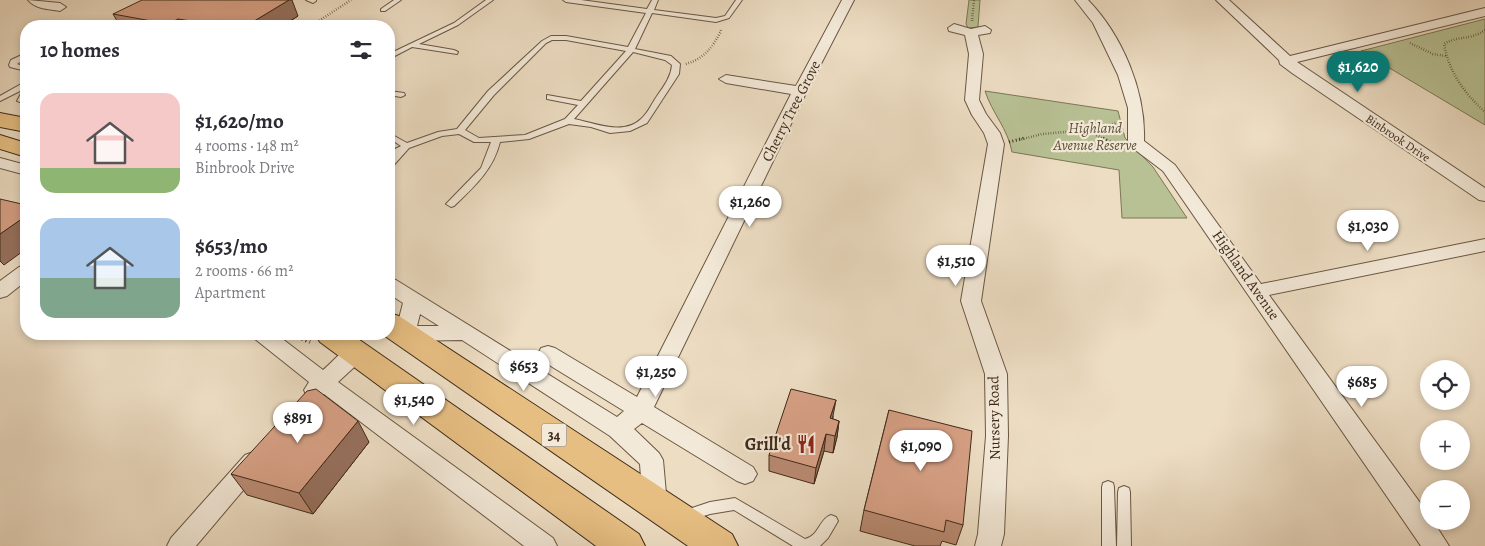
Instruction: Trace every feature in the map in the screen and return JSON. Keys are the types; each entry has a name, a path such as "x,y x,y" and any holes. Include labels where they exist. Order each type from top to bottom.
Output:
{"highway":[{"path":"0,120 20,124"},
{"path":"0,142 20,148"},
{"name":"34","path":"397,329 719,546"},
{"path":"324,340 356,353 626,546"}],"street":[{"path":"34,0 37,3 60,7"},
{"name":"Cherry Tree Grove","path":"618,429 641,411 800,91 848,0"},
{"name":"Highland Avenue","path":"1081,0 1100,24 1124,70 1138,121 1136,140 1140,146 1169,168 1258,291 1436,546"},
{"name":"Binbrook Drive","path":"1222,0 1285,61 1485,196"},
{"path":"1480,0 1485,2"},
{"path":"1285,61 1485,12"},
{"path":"972,30 976,54 972,100 979,115 992,133 996,144"},
{"path":"726,79 800,91"},
{"name":"Nursery Road","path":"988,546 991,534 997,436 996,374 972,301 975,270 996,144"},
{"path":"0,164 20,169"},
{"path":"1258,291 1485,245"},
{"path":"0,291 20,276"},
{"path":"395,289 618,429 651,460 666,511"},
{"path":"413,300 397,329 464,333"},
{"path":"270,340 323,382 544,546"},
{"path":"299,409 323,382 356,353"},
{"path":"548,354 745,474"},
{"path":"180,546 268,444"}],"lane":[{"path":"383,10 398,0"},
{"path":"395,52 471,16 489,0"},
{"path":"566,0 650,13 716,20 727,17 739,0"},
{"path":"568,121 630,51 655,0"},
{"path":"395,152 432,136 460,131 477,140 496,140 526,136 568,121 593,125 610,131 627,129 644,122 675,74 676,64 668,58 653,54 566,38 551,38 544,42 491,93 460,131"},
{"path":"411,45 454,52"},
{"path":"20,58 13,65 20,68"},
{"path":"0,100 20,88"},
{"path":"395,94 401,95"},
{"path":"550,98 582,104"},
{"path":"395,139 407,146"},
{"path":"451,204 486,169 494,155 496,140"},
{"path":"395,159 407,146"},
{"path":"1108,486 1110,546"},
{"path":"1124,492 1124,546"},
{"path":"666,511 735,504 804,545 812,545 817,542 831,521"}],"path":[{"path":"320,20 351,0"},
{"path":"972,30 974,0"},
{"path":"676,66 703,59 711,51 721,31 716,20"},
{"path":"1485,30 1474,37 1452,40 1444,44 1446,56 1459,84 1485,112"},
{"path":"1394,35 1433,54 1446,56"},
{"path":"996,144 1042,134 1088,130 1119,122 1138,121"}],"green space":[{"path":"969,0 980,0 978,27 968,28 966,24"},
{"path":"1485,19 1485,125 1361,51"},
{"name":"Highland Avenue Reserve","path":"985,91 1118,111 1125,138 1153,167 1187,218 1122,218 1119,170 1012,152 1007,136"}],"building":[{"path":"142,0 289,0 256,20 146,20 113,14"},
{"path":"0,199 20,204 20,220 0,234"},
{"path":"316,389 358,421 299,493 231,474 307,391"},
{"name":"Grill'd","path":"791,389 836,400 830,418 839,421 835,436 826,434 816,468 769,455"},
{"path":"889,410 972,431 963,525 946,520 944,532 864,510"}],"place":[{"name":"Grill'd","path":"806,444"}]}
